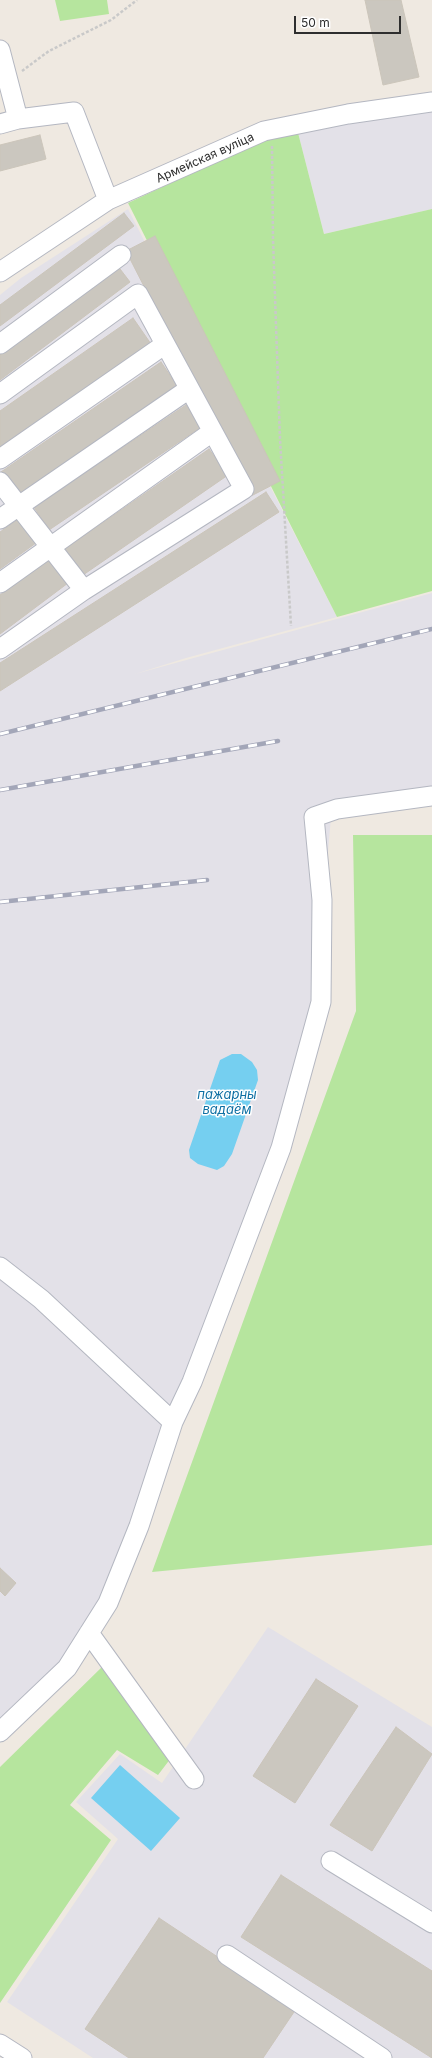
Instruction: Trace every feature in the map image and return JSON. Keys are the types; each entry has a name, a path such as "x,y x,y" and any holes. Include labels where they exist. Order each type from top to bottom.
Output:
{"street":[{"path":"0,50 18,119"},
{"name":"Армейская вуліца","path":"0,272 108,200 264,131 348,114 432,102"},
{"path":"0,124 18,119 74,112 108,200"},
{"path":"0,344 120,255"},
{"path":"0,394 138,294 164,345 244,489 84,590 0,649"},
{"path":"0,459 164,345"},
{"path":"0,519 189,390"},
{"path":"0,583 212,432"},
{"path":"0,482 84,590"},
{"path":"0,1732 67,1668 108,1603 138,1526 173,1422 192,1382 281,1148 321,1002 322,900 314,817 337,809 432,796"},
{"path":"0,1267 41,1299 173,1422"},
{"path":"90,1633 194,1780"},
{"path":"331,1861 432,1923"},
{"path":"227,1955 382,2058"},
{"path":"0,2044 19,2057"}],"path":[{"path":"22,71 49,51 110,20 137,0"},
{"path":"272,130 273,239 280,439 291,626"}],"shaded area":[{"path":"432,103 432,209 324,234 297,129"},
{"path":"128,209 337,617 186,658 135,674 432,593 432,800 331,817 314,1012 278,1148 138,1547 102,1631 70,1679 0,1743 0,295 21,278"},
{"path":"268,1627 432,1727 432,2058 93,2058 7,2002 118,1839 76,1802 120,1754 162,1783"}],"green space":[{"path":"55,0 107,0 109,14 60,21"},
{"path":"297,129 324,234 432,209 432,591 337,617 128,203 278,133"},
{"path":"353,835 432,835 432,1545 152,1572 356,1011"},
{"path":"103,1666 171,1758 158,1775 117,1750 70,1805 111,1840 0,2003 0,1767"}],"water":[{"name":"пажарны вадаём","path":"232,1054 241,1054 252,1062 257,1070 258,1080 232,1154 224,1166 217,1170 198,1164 190,1158 189,1150 220,1060"},
{"path":"120,1765 180,1818 151,1851 91,1798"}],"building":[{"path":"365,0 401,0 419,77 383,85"},
{"path":"40,135 46,159 0,171 0,145"},
{"path":"124,213 134,226 0,326 0,305"},
{"path":"155,236 280,481 251,496 126,251"},
{"path":"117,265 130,282 0,380 0,353"},
{"path":"133,318 151,344 0,449 0,411"},
{"path":"161,362 180,390 20,499 1,472"},
{"path":"186,405 201,427 49,530 34,507"},
{"path":"209,449 228,475 83,575 65,549"},
{"path":"266,492 279,512 0,691 0,663"},
{"path":"23,516 40,540 0,569 0,532"},
{"path":"50,558 68,583 0,634 0,595"},
{"path":"0,1568 16,1583 5,1596 0,1591"},
{"path":"316,1679 358,1706 295,1803 253,1776"},
{"path":"396,1727 432,1754 372,1851 330,1825"},
{"path":"281,1875 432,1971 432,2058 241,1937"},
{"path":"159,1918 296,2009 263,2058 129,2058 85,2029"}],"railway":[{"path":"0,734 432,629"},
{"path":"0,790 278,741"},
{"path":"0,902 207,880"}]}
